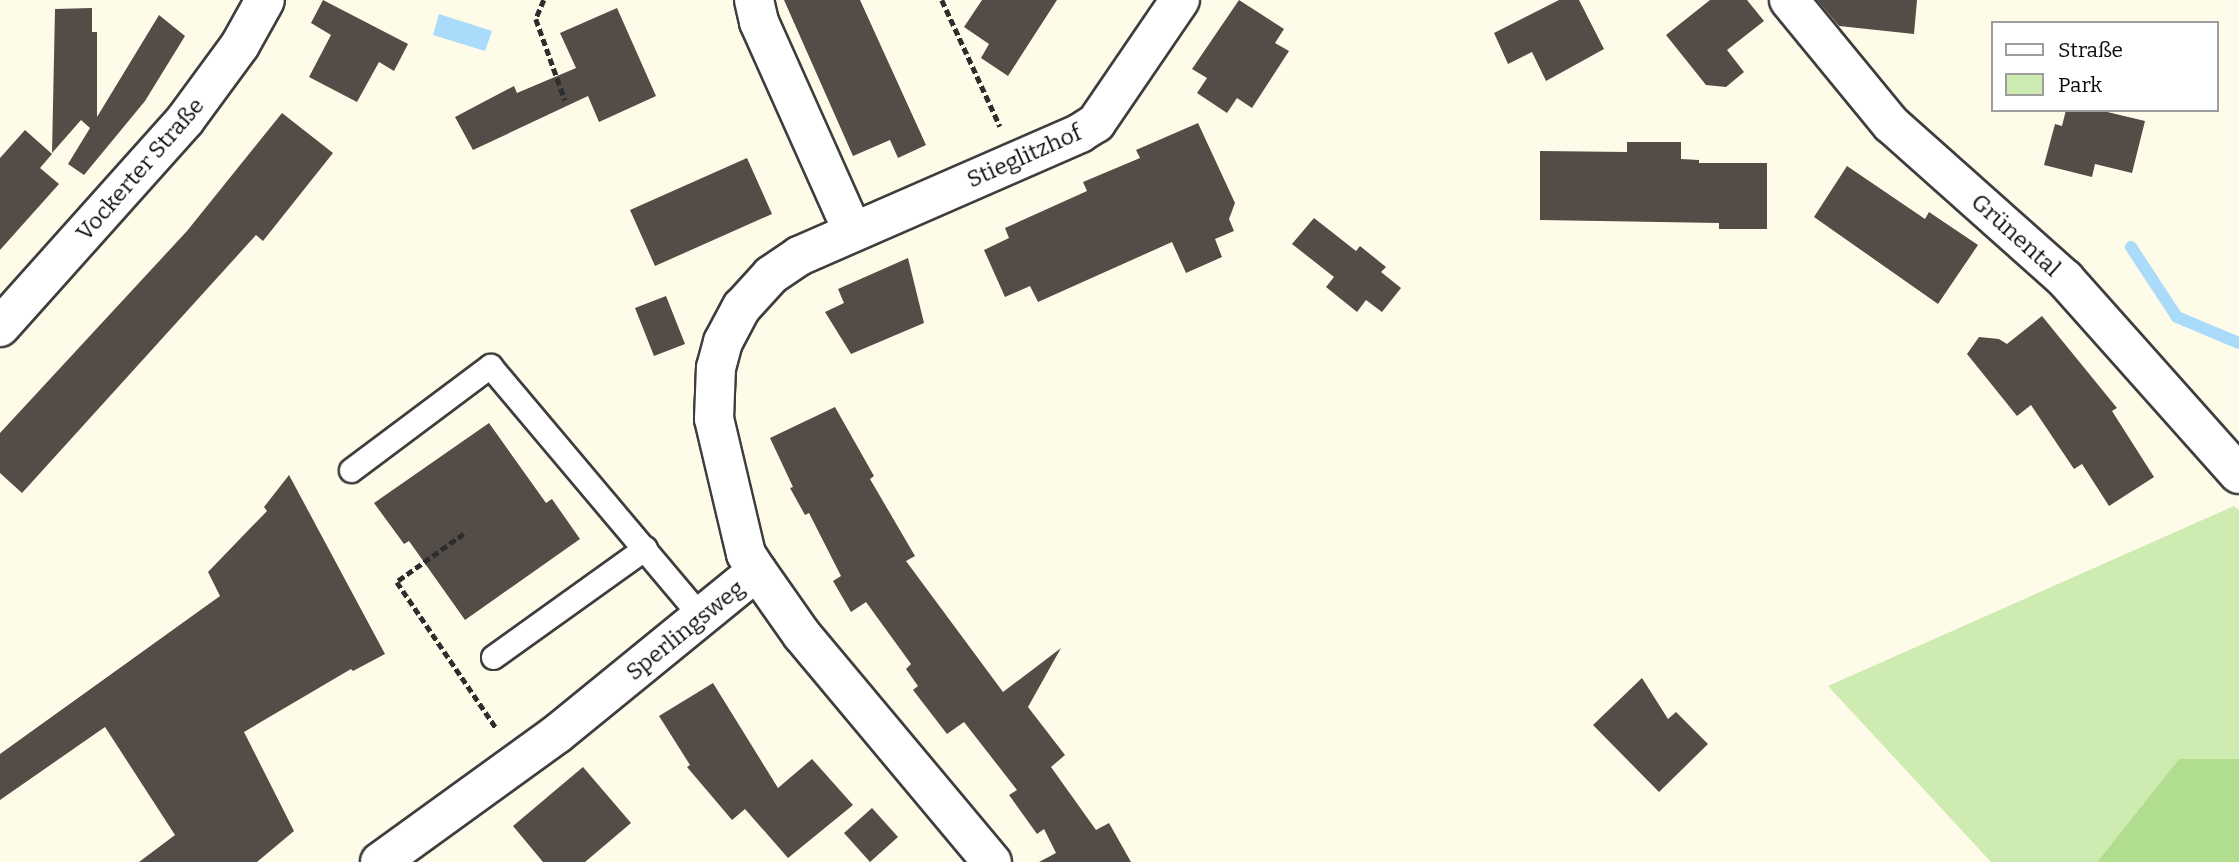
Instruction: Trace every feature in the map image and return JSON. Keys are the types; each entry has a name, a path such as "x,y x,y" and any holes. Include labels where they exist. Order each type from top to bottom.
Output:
{"street":[{"path":"754,0 765,36 853,232"},
{"name":"Stieglitzhof","path":"757,571 746,554 716,435 713,394 716,368 732,323 754,292 771,275 799,256 1096,123 1136,69 1180,0"},
{"name":"Grünental","path":"1789,0 1891,124 2065,279 2239,474"},
{"name":"Vockerter Straße","path":"0,327 185,120 240,46 259,3"},
{"name":"Sperlingsweg","path":"380,862 519,762 757,571 802,635 992,862"}],"lane":[{"path":"351,470 490,366 701,617"},
{"path":"493,657 645,548"}],"path":[{"path":"544,0 536,19 565,100"},
{"path":"942,0 1016,160"},
{"path":"464,534 397,582 519,762"}],"green space":[{"path":"2234,506 2239,510 2239,759 2179,759 2097,862 1991,862 1828,686"},
{"path":"2179,759 2239,759 2239,862 2097,862"}],"water":[{"path":"439,14 492,31 485,51 433,35"}],"building":[{"path":"323,0 408,44 394,71 379,62 357,102 309,77 331,35 311,23"},
{"path":"784,0 860,0 926,145 898,158 890,140 853,156"},
{"path":"982,0 1057,0 1008,76 981,58 989,44 964,27"},
{"path":"1239,0 1284,29 1275,43 1289,51 1252,108 1237,98 1227,113 1197,93 1207,78 1192,69"},
{"path":"1559,0 1579,0 1604,49 1546,81 1532,52 1508,64 1494,33"},
{"path":"1710,0 1747,0 1764,21 1727,50 1744,72 1726,87 1706,85 1666,35"},
{"path":"1817,0 1917,0 1914,34 1839,26"},
{"path":"92,8 92,32 97,32 97,117 159,15 185,36 145,101 84,175 68,164 90,128 81,120 52,153 55,9"},
{"path":"617,8 656,96 599,122 588,96 473,150 455,117 514,86 517,93 576,68 560,33"},
{"path":"2066,112 2107,112 2145,121 2132,173 2095,164 2092,177 2044,165 2055,124 2062,126"},
{"path":"282,113 333,153 263,241 256,235 22,493 0,473 0,433 187,231"},
{"path":"1198,123 1235,203 1229,219 1234,231 1215,239 1222,257 1186,273 1172,242 1038,302 1030,286 1005,297 984,250 1009,238 1005,228 1087,191 1083,182 1140,158 1136,150"},
{"path":"25,130 52,154 40,168 59,184 0,250 0,158"},
{"path":"1627,142 1681,142 1681,159 1699,160 1699,163 1767,163 1767,229 1719,229 1719,223 1540,220 1540,151 1627,152"},
{"path":"747,158 772,214 655,266 630,210"},
{"path":"1847,166 1925,219 1929,212 1978,245 1938,304 1814,217"},
{"path":"1314,218 1356,251 1360,246 1386,267 1381,272 1401,288 1382,312 1366,300 1357,312 1326,287 1334,277 1292,244"},
{"path":"908,258 924,323 851,354 825,312 844,303 838,289"},
{"path":"666,296 685,344 654,356 635,308"},
{"path":"2042,316 2117,408 2112,411 2154,477 2109,506 2082,464 2074,469 2031,405 2017,416 1967,354 1979,337 1999,339 2007,344"},
{"path":"835,407 874,476 870,479 915,556 906,561 1003,692 1061,648 1028,707 1065,755 1051,767 1096,830 1109,823 1131,862 1039,862 1056,853 1044,829 1037,834 1009,795 1017,790 964,722 947,734 913,690 918,686 906,669 911,664 866,602 851,612 833,581 841,576 809,513 805,515 790,488 793,487 770,438"},
{"path":"489,423 546,503 552,499 580,539 465,620 409,541 404,544 374,503"},
{"path":"289,475 385,654 353,671 351,669 244,732 294,831 257,862 139,862 175,835 105,727 0,800 0,754 220,596 208,572 267,511 264,507"},
{"path":"1642,678 1668,719 1676,712 1708,744 1659,792 1593,725"},
{"path":"713,683 778,788 812,759 853,805 788,858 745,809 732,820 687,767 690,765 659,716"},
{"path":"583,767 631,823 585,862 543,862 513,826"},
{"path":"872,808 898,837 870,862 844,833"}],"waterway":[{"path":"2131,247 2177,317 2239,343"}]}
